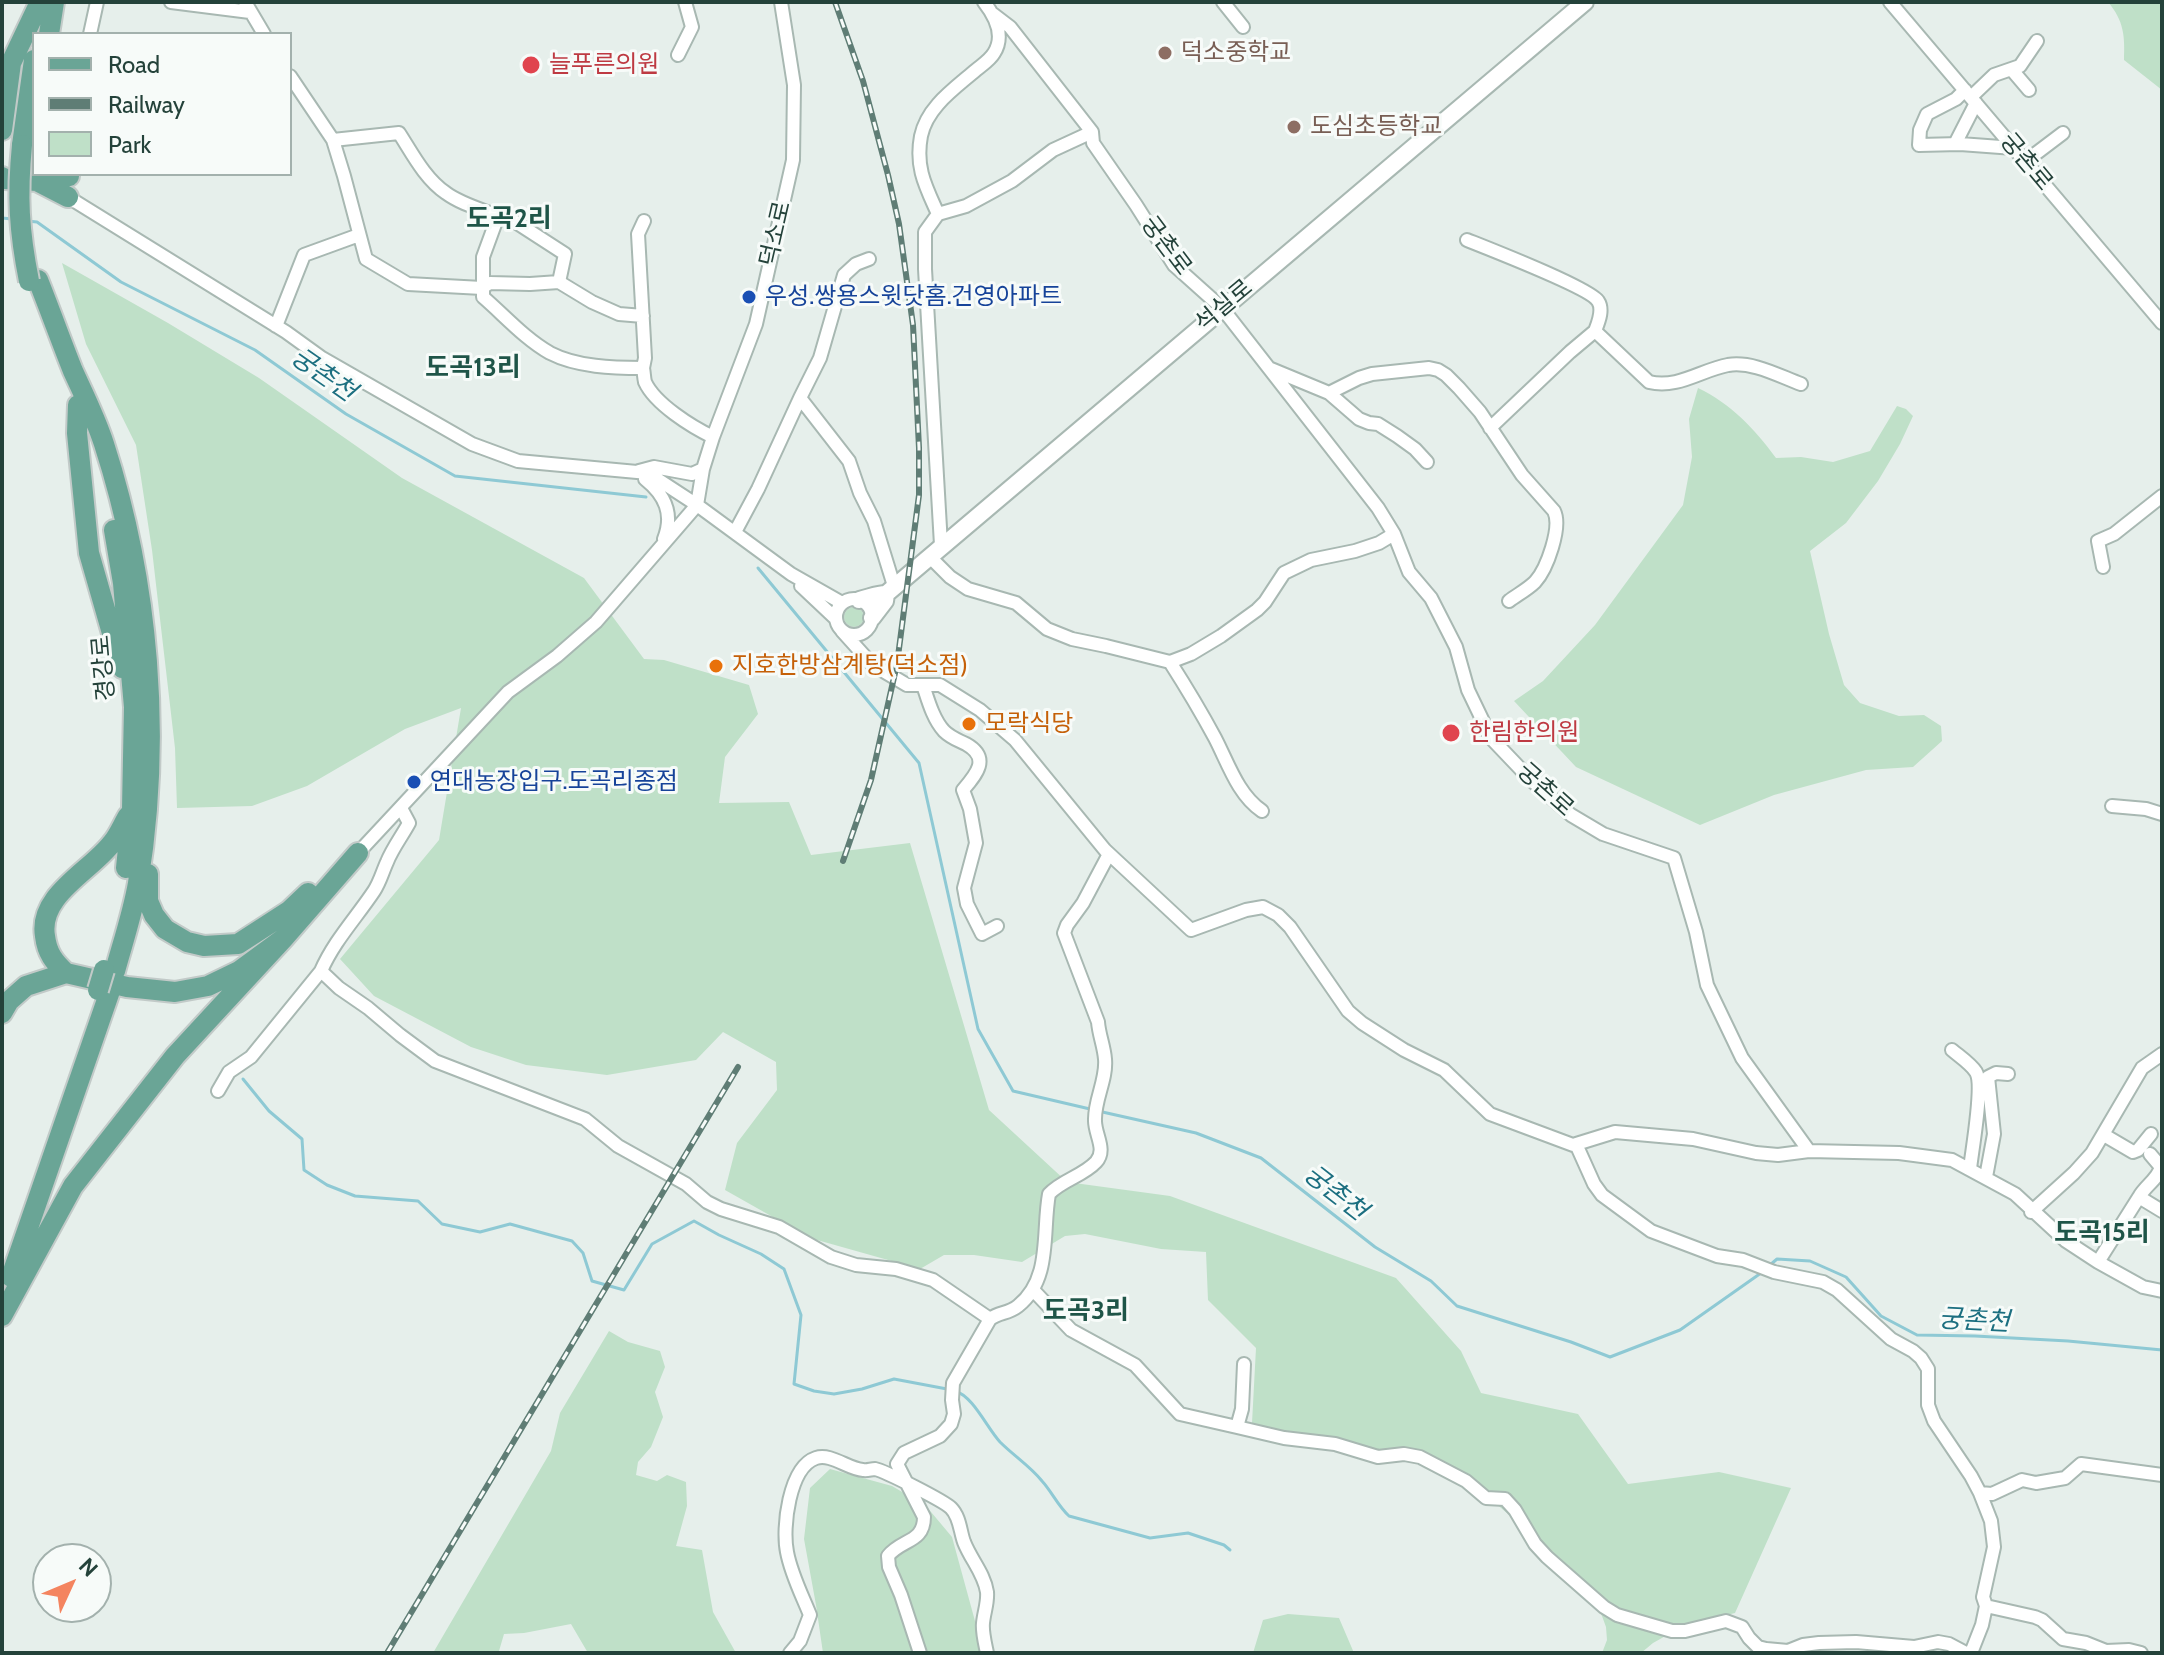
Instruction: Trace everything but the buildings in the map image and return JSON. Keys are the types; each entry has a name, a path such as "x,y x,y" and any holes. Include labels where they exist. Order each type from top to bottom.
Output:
{"main road":[{"path":"38,32 41,2"},
{"path":"2,130 11,63 41,2"},
{"path":"49,32 54,2"},
{"name":"경강로","path":"32,102 30,144 18,184 19,221 41,322 78,405 77,433 89,553 134,707 139,814"},
{"path":"2,177 37,181 64,176"},
{"path":"37,181 68,197"},
{"name":"경강로","path":"2,1304 107,980 139,814 150,729 146,646 121,501 103,440 33,280"},
{"path":"139,814 148,901 154,915 165,929 187,942 204,946 238,944 289,911 326,876 358,853"},
{"path":"139,814 60,893 45,916 46,944 52,961 66,973 127,987 175,992 208,986 239,971 284,938"},
{"path":"2,1316 73,1186 175,1056 358,853"},
{"path":"2,1013 9,1001 26,986 66,973"},
{"name":"경강로","path":"2,1269 107,980"}],"street":[{"path":"90,32 97,2"},
{"path":"171,2 247,7 263,32"},
{"path":"678,55 692,27 685,2"},
{"name":"덕소로","path":"697,505 703,469 713,437 756,324 793,160 794,85 781,2"},
{"name":"궁촌로","path":"984,2 993,14 1010,27 1092,132 1093,143 1174,265 1222,308 1378,508 1394,534 1409,572 1431,598 1456,647 1468,690 1491,738 1531,780 1571,815 1603,834 1674,858 1696,932 1707,985 1742,1058 1809,1151"},
{"path":"1223,2 1243,27"},
{"name":"석실로","path":"851,601 890,590 1585,2"},
{"name":"궁촌로","path":"1890,2 2162,323"},
{"path":"938,214 920,173 921,138 928,117 942,100 994,54 999,31 993,14"},
{"path":"2014,148 1919,145 1920,130 1927,114 1956,99 1970,96 1994,75 2020,66 2037,41"},
{"path":"2012,70 2029,90"},
{"path":"292,79 333,140 366,259 408,284 482,288 490,283 559,282 619,314 643,316"},
{"path":"1955,144 1970,96"},
{"path":"1092,132 1053,150 1012,181 966,206 938,214 925,232 935,551 950,577 968,589 1016,603 1047,629 1072,639 1170,662 1191,654 1257,610 1284,573 1311,560 1379,543 1394,534"},
{"path":"333,140 399,133 443,192 462,203 514,221 565,254 559,282"},
{"path":"2026,161 2063,133"},
{"path":"69,176 68,197 276,326 322,358 472,444 518,461 648,473 697,505 791,574 870,662 907,685 940,685 1000,726 1109,854 1191,930 1263,907 1278,915 1323,972 1348,1011 1404,1050 1444,1070 1490,1114 1576,1144 1615,1132 1693,1139 1778,1155 1809,1151 1899,1153 1952,1160 2015,1194 2066,1241 2098,1262 2143,1287 2161,1289"},
{"path":"498,216 483,257 483,297 552,354 603,366 643,368"},
{"path":"644,221 638,234 645,382 658,399 680,417 713,437"},
{"path":"276,326 304,255 359,235"},
{"path":"1467,240 1590,295 1598,301 1601,310 1595,331 1490,428"},
{"path":"735,532 820,358 844,275 856,264 869,259"},
{"path":"1595,331 1649,382 1657,384 1688,380 1729,365 1742,365 1757,367 1801,384"},
{"path":"1268,368 1329,393 1359,419 1378,424 1397,436 1427,462"},
{"path":"1329,393 1372,374 1429,368 1438,370 1453,381 1480,412 1522,475 1557,518 1554,539 1536,581 1509,601"},
{"path":"800,398 849,461 874,521 890,590 864,633 853,636 839,625 838,608 851,601"},
{"path":"636,472 654,467 692,474 703,469"},
{"path":"636,472 656,488 667,504 667,532 660,548"},
{"path":"2103,567 2098,541 2114,534 2162,496"},
{"path":"358,853 508,692 596,622 697,505"},
{"path":"791,574 869,607 868,644 872,658 880,669"},
{"path":"1170,662 1244,794 1250,803 1262,811"},
{"path":"923,685 943,729 953,739 973,749 978,757 978,773 963,790 976,843 964,888 967,904 982,934 997,926"},
{"path":"2112,806 2146,809 2162,814"},
{"path":"218,1091 229,1072 251,1057 321,971 336,942 382,878 386,864 409,823 401,808"},
{"path":"920,1653 889,1567 888,1556 894,1547 917,1537 924,1527 924,1517 897,1464 904,1453 940,1436 951,1424 954,1414 953,1383 990,1319 1007,1313 1034,1291 1044,1255 1049,1194 1098,1160 1101,1151 1097,1111 1106,1062 1104,1048 1098,1022 1064,933 1109,854"},
{"path":"321,971 435,1061 585,1119 618,1146 686,1184 707,1202 721,1209 779,1227 831,1257 856,1265 896,1269 933,1280 990,1319"},
{"path":"1952,1050 1975,1070 1978,1078 1970,1169"},
{"path":"2031,1212 2092,1153 2142,1068 2162,1054"},
{"path":"1986,1177 1994,1134 1988,1077 1996,1073 2008,1074"},
{"path":"2104,1135 2133,1152 2151,1134"},
{"path":"1034,1291 1071,1330 1135,1365 1180,1414 1284,1438 1335,1444 1378,1457 1404,1454 1428,1459 1466,1481 1486,1498 1505,1499 1535,1544 1562,1571 1617,1615 1672,1631 1726,1621 1742,1627 1758,1647 1776,1650 1788,1651 1819,1643 1856,1642 1914,1647 1938,1642 1968,1653 1982,1625 1986,1606 1983,1597 1994,1547 1991,1521 1980,1493 1959,1456 1934,1421 1928,1405 1928,1369 1921,1358 1881,1332 1837,1290 1823,1282 1717,1256 1651,1231 1602,1195 1576,1144"},
{"path":"2098,1262 2139,1197 2159,1173 2161,1167 2150,1154"},
{"path":"2139,1197 2162,1211"},
{"path":"1237,1427 1242,1409 1244,1364"},
{"path":"790,1653 800,1641 810,1615 786,1548 787,1512 797,1476 806,1464 817,1457 828,1458 848,1467 875,1469 906,1482 951,1508 959,1520 964,1542 981,1572 986,1591 983,1625 987,1653"},
{"path":"1980,1493 1992,1494 2022,1480 2036,1483 2065,1478 2081,1464 2162,1475"},
{"path":"1986,1606 2035,1617 2063,1639 2106,1651 2141,1653"}],"green space":[{"path":"2108,2 2162,2 2162,90 2124,60 2122,29"},
{"path":"62,263 259,378 402,478 584,578 644,659 664,660 749,685 758,714 725,757 719,803 789,802 811,855 910,843 989,1110 1067,1182 1170,1196 1396,1278 1461,1351 1481,1393 1578,1414 1628,1484 1719,1472 1791,1488 1735,1613 1685,1625 1641,1653 1602,1653 1607,1640 1602,1616 1570,1567 1452,1466 1414,1450 1313,1448 1252,1423 1256,1348 1208,1300 1206,1252 1161,1249 1085,1234 1065,1236 1022,1262 974,1255 944,1255 920,1269 810,1238 725,1190 737,1143 777,1090 776,1062 723,1032 696,1060 607,1075 526,1065 471,1047 374,996 340,959 439,840 461,708 405,729 307,786 252,806 177,808 175,748 152,550 136,445 86,344"},
{"path":"1698,388 1721,401 1741,418 1776,458 1801,457 1833,462 1870,451 1897,406 1913,416 1878,481 1846,523 1810,551 1844,685 1860,703 1899,716 1924,715 1941,726 1942,741 1913,767 1866,770 1774,795 1700,825 1576,767 1514,701 1543,681 1595,625 1683,505 1692,457 1689,419"},
{"path":"854,607 861,610 864,617 861,624 854,627 847,624 844,617 847,610"},
{"path":"609,1331 628,1342 660,1351 665,1367 655,1392 663,1417 651,1447 638,1462 636,1475 657,1481 667,1475 686,1482 687,1506 676,1546 702,1550 713,1612 736,1653 588,1653 571,1624 504,1634 501,1653 433,1653 551,1451 560,1413"},
{"path":"830,1469 892,1486 926,1506 952,1537 981,1653 823,1653 804,1539 810,1488"},
{"path":"1288,1614 1339,1618 1354,1653 1253,1653 1263,1620"}],"waterway":[{"name":"궁촌천","path":"2,218 12,219"},
{"name":"궁촌천","path":"27,221 37,222 121,282 255,350 346,414 455,476 646,497"},
{"name":"궁촌천","path":"758,568 919,763 978,1029 1013,1091 1090,1109"},
{"path":"243,1079 269,1111 302,1139 304,1170 327,1185 355,1196 418,1201 442,1224 480,1232 510,1224 572,1241 583,1253 592,1281 624,1290 652,1244 694,1221 761,1254 784,1269 801,1315 794,1384 834,1394 894,1379 947,1389"},
{"name":"궁촌천","path":"1098,1111 1196,1133 1261,1158 1375,1247 1431,1281 1457,1306 1610,1357 1680,1330 1761,1273"},
{"name":"궁촌천","path":"1770,1265 1777,1259 1810,1261 1846,1277 1881,1316 1917,1335 2068,1341 2162,1350"},
{"path":"955,1391 968,1399 1000,1442 1046,1485 1069,1516 1150,1538 1188,1533 1230,1550"}],"railway":[{"path":"835,2 863,81 899,224 913,325 919,448 919,495 897,664 871,780 843,861"},
{"path":"387,1653 738,1067"}],"place":[{"name":"덕소중학교","path":"1165,53"},
{"name":"늘푸른의원","path":"531,65"},
{"name":"도심초등학교","path":"1294,127"},
{"name":"우성.쌍용스윗닷홈.건영아파트","path":"749,297"},
{"name":"지호한방삼계탕(덕소점)","path":"716,666"},
{"name":"모락식당","path":"969,724"},
{"name":"한림한의원","path":"1451,733"},
{"name":"연대농장입구.도곡리종점","path":"414,782"}],"district":[{"name":"도곡2리","path":"509,219"},
{"name":"도곡13리","path":"473,368"},
{"name":"도곡15리","path":"2102,1233"},
{"name":"도곡3리","path":"1086,1311"}]}
